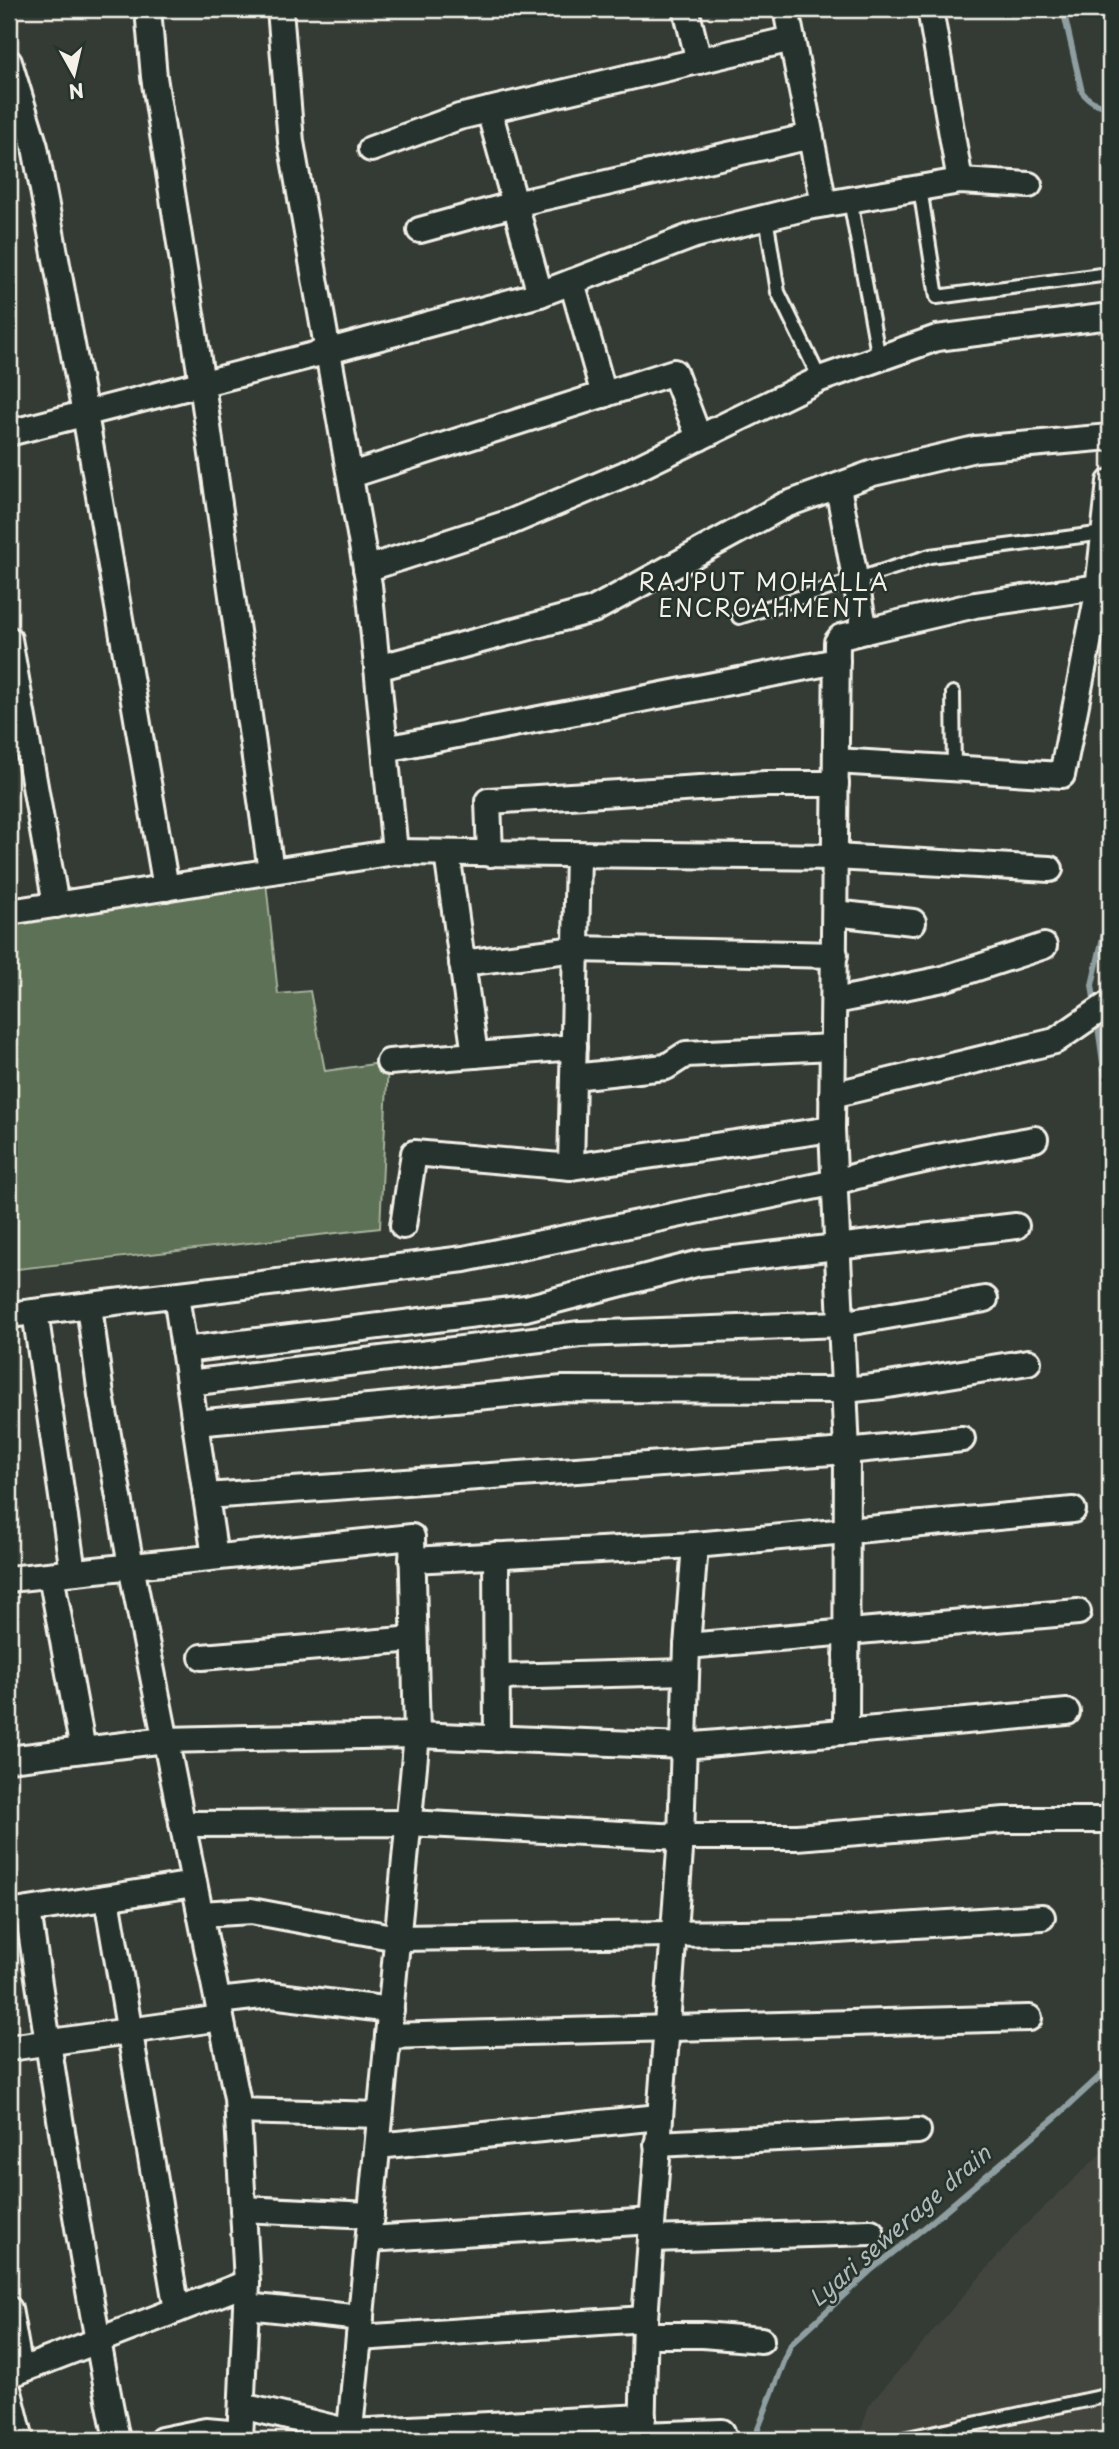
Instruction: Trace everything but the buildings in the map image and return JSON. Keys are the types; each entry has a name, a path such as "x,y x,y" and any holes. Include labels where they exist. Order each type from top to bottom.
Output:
{"street":[{"path":"148,9 154,77 202,384 271,871"},
{"path":"280,9 291,142 330,351 366,569 395,852"},
{"path":"686,9 699,61"},
{"path":"786,9 824,204"},
{"path":"930,9 960,181"},
{"path":"371,149 459,117 792,39"},
{"path":"9,62 35,147 85,414 166,888"},
{"path":"489,110 540,294"},
{"path":"420,230 515,204 811,135"},
{"path":"9,433 540,294 695,235 766,217 824,204 960,181 1029,185"},
{"path":"572,282 604,395"},
{"path":"366,569 510,522 625,474 821,379 937,338 1110,316"},
{"path":"351,475 674,372 699,438"},
{"path":"377,668 593,610 785,505 873,473 975,449 1110,437"},
{"path":"490,854 488,801 765,784 836,772 954,769 1062,775 1097,587 1110,482"},
{"path":"838,486 865,631"},
{"path":"846,1730 847,1451 832,1129 838,639 975,606 1097,587"},
{"path":"9,639 56,905"},
{"path":"385,749 837,661"},
{"path":"9,912 395,852 835,856 1050,869"},
{"path":"447,853 475,1055"},
{"path":"571,1167 578,855"},
{"path":"835,913 913,922"},
{"path":"835,1001 943,979 1044,946"},
{"path":"462,963 576,949 835,955"},
{"path":"832,1094 1055,1041 1110,1003"},
{"path":"389,1062 574,1047"},
{"path":"573,1077 666,1067 686,1054 833,1047"},
{"path":"403,1226 414,1153 571,1167 832,1129"},
{"path":"9,1315 464,1259 836,1182 957,1153 1035,1139"},
{"path":"184,1350 526,1308 700,1263 1016,1226"},
{"path":"176,1296 215,1557"},
{"path":"189,1382 580,1334 841,1324 985,1299"},
{"path":"89,1306 101,1395 131,1566 238,2111 247,2294 240,2437 206,2431 162,2440"},
{"path":"36,1312 83,1750"},
{"path":"195,1423 564,1389 845,1390 1028,1362"},
{"path":"206,1496 847,1451 962,1439"},
{"path":"412,1560 695,1545 1073,1510"},
{"path":"9,1579 412,1537 416,1735 350,2436"},
{"path":"642,2431 645,2327 657,2144 681,1838 687,1646 695,1545"},
{"path":"496,1555 497,1739"},
{"path":"687,1646 1078,1612"},
{"path":"202,1657 414,1639"},
{"path":"497,1677 686,1672"},
{"path":"9,1759 165,1740 416,1735 684,1746 1067,1712"},
{"path":"182,1824 408,1823 681,1838 797,1836 1005,1820 1104,1820"},
{"path":"117,2440 97,2341 47,2042 18,1912 194,1884"},
{"path":"107,1898 177,2310"},
{"path":"200,1914 251,1911 397,1938 806,1932 1042,1917"},
{"path":"9,2048 129,2031 271,1995 391,2010"},
{"path":"388,2036 1029,2018"},
{"path":"238,2111 380,2115"},
{"path":"378,2146 659,2117"},
{"path":"657,2144 918,2131"},
{"path":"243,2209 370,2227 871,2232"},
{"path":"12,2379 97,2341 177,2310 247,2294 360,2328 645,2327 761,2340"},
{"path":"9,2309 12,2379 20,2440"},
{"path":"242,2406 350,2436 722,2432"}],"lane":[{"path":"920,188 937,297 1101,275"},
{"path":"850,200 879,359"},
{"path":"766,217 778,292 821,379"},
{"path":"739,617 930,556 1104,533"},
{"path":"953,693 954,769"},
{"path":"898,2440 1110,2395"}],"shaded area":[{"path":"1110,2145 1110,2440 858,2440 869,2405 1021,2229"}],"green space":[{"path":"266,882 278,994 310,991 325,1071 388,1062 380,1228 9,1270 9,924"}],"waterway":[{"name":"Lyari sewerage drain","path":"1063,9 1082,92 1094,103 1110,107"},
{"name":"Lyari sewerage drain","path":"1095,1005 1092,985 1110,907"},
{"name":"Lyari sewerage drain","path":"1097,1019 1110,1114"},
{"name":"Lyari sewerage drain","path":"756,2440 791,2344 870,2271 1057,2116 1110,2067"}],"district":[{"name":"RAJPUT MOHALLA ENCROAHMENT","path":"764,596"}]}
